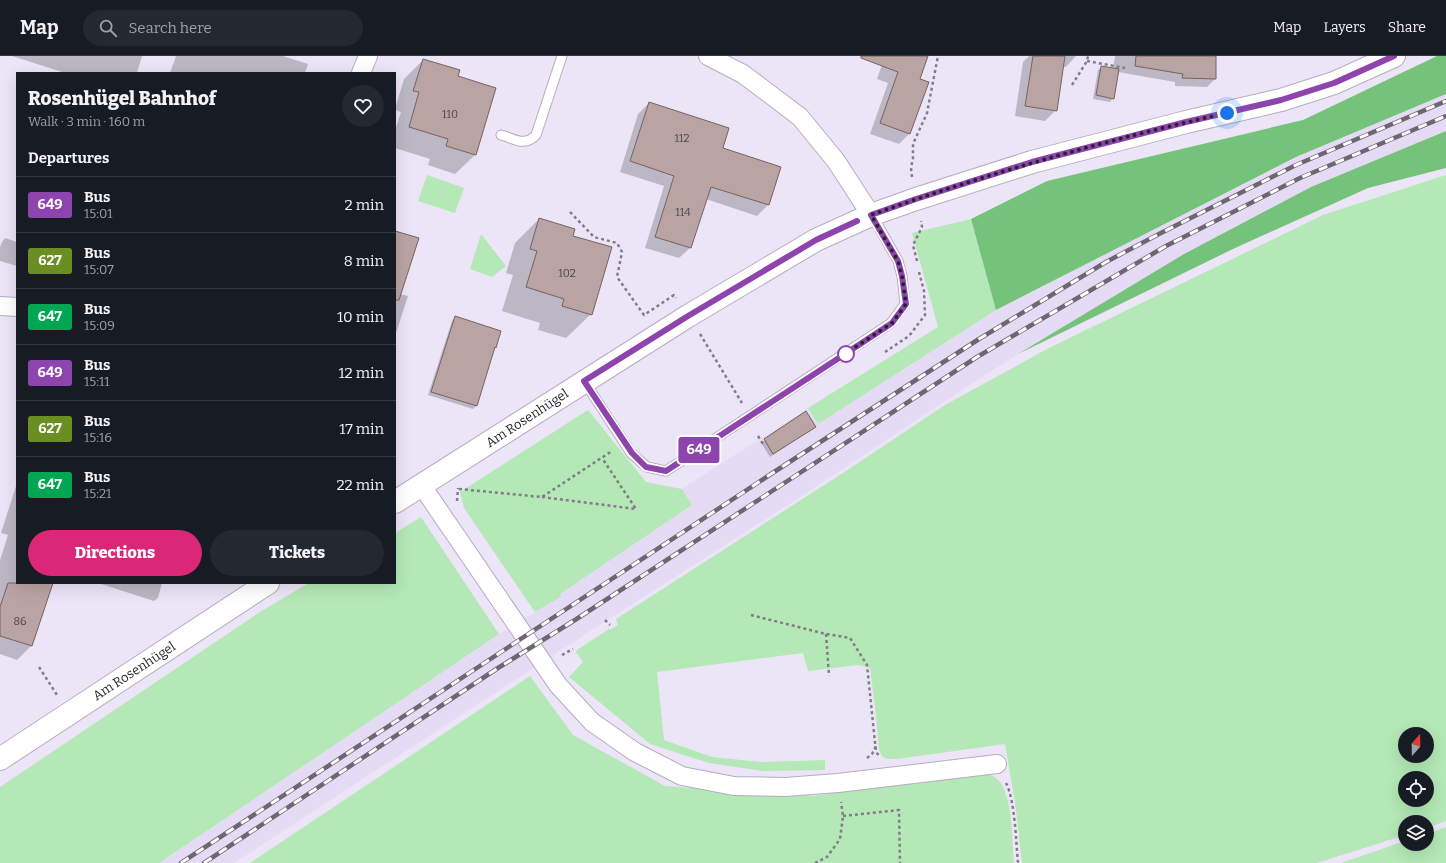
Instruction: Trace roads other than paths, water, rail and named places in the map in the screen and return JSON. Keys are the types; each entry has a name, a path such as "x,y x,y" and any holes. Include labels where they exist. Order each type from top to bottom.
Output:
{"street":[{"path":"361,72 368,56"},
{"path":"708,56 743,74 800,117 836,161 871,215"},
{"name":"Am Rosenhügel","path":"396,501 688,316 816,240 871,215 1032,162 1186,122 1281,100 1334,83 1394,56"},
{"path":"0,306 16,307"},
{"path":"422,486 558,685 592,722 604,731 635,752 682,776 734,786 785,787 838,783 991,765"},
{"name":"Am Rosenhügel","path":"0,759 266,584"}],"lane":[{"path":"501,135 524,142 530,141 536,135 562,56"},
{"path":"584,381 632,453 646,467 666,471 892,323 906,304 902,276 898,261 871,215"}],"railway":[{"path":"181,863 771,474 979,339 1106,262 1296,165 1446,101"},
{"path":"204,863 498,668 575,620 977,357 1166,246 1300,178 1446,116"}]}
